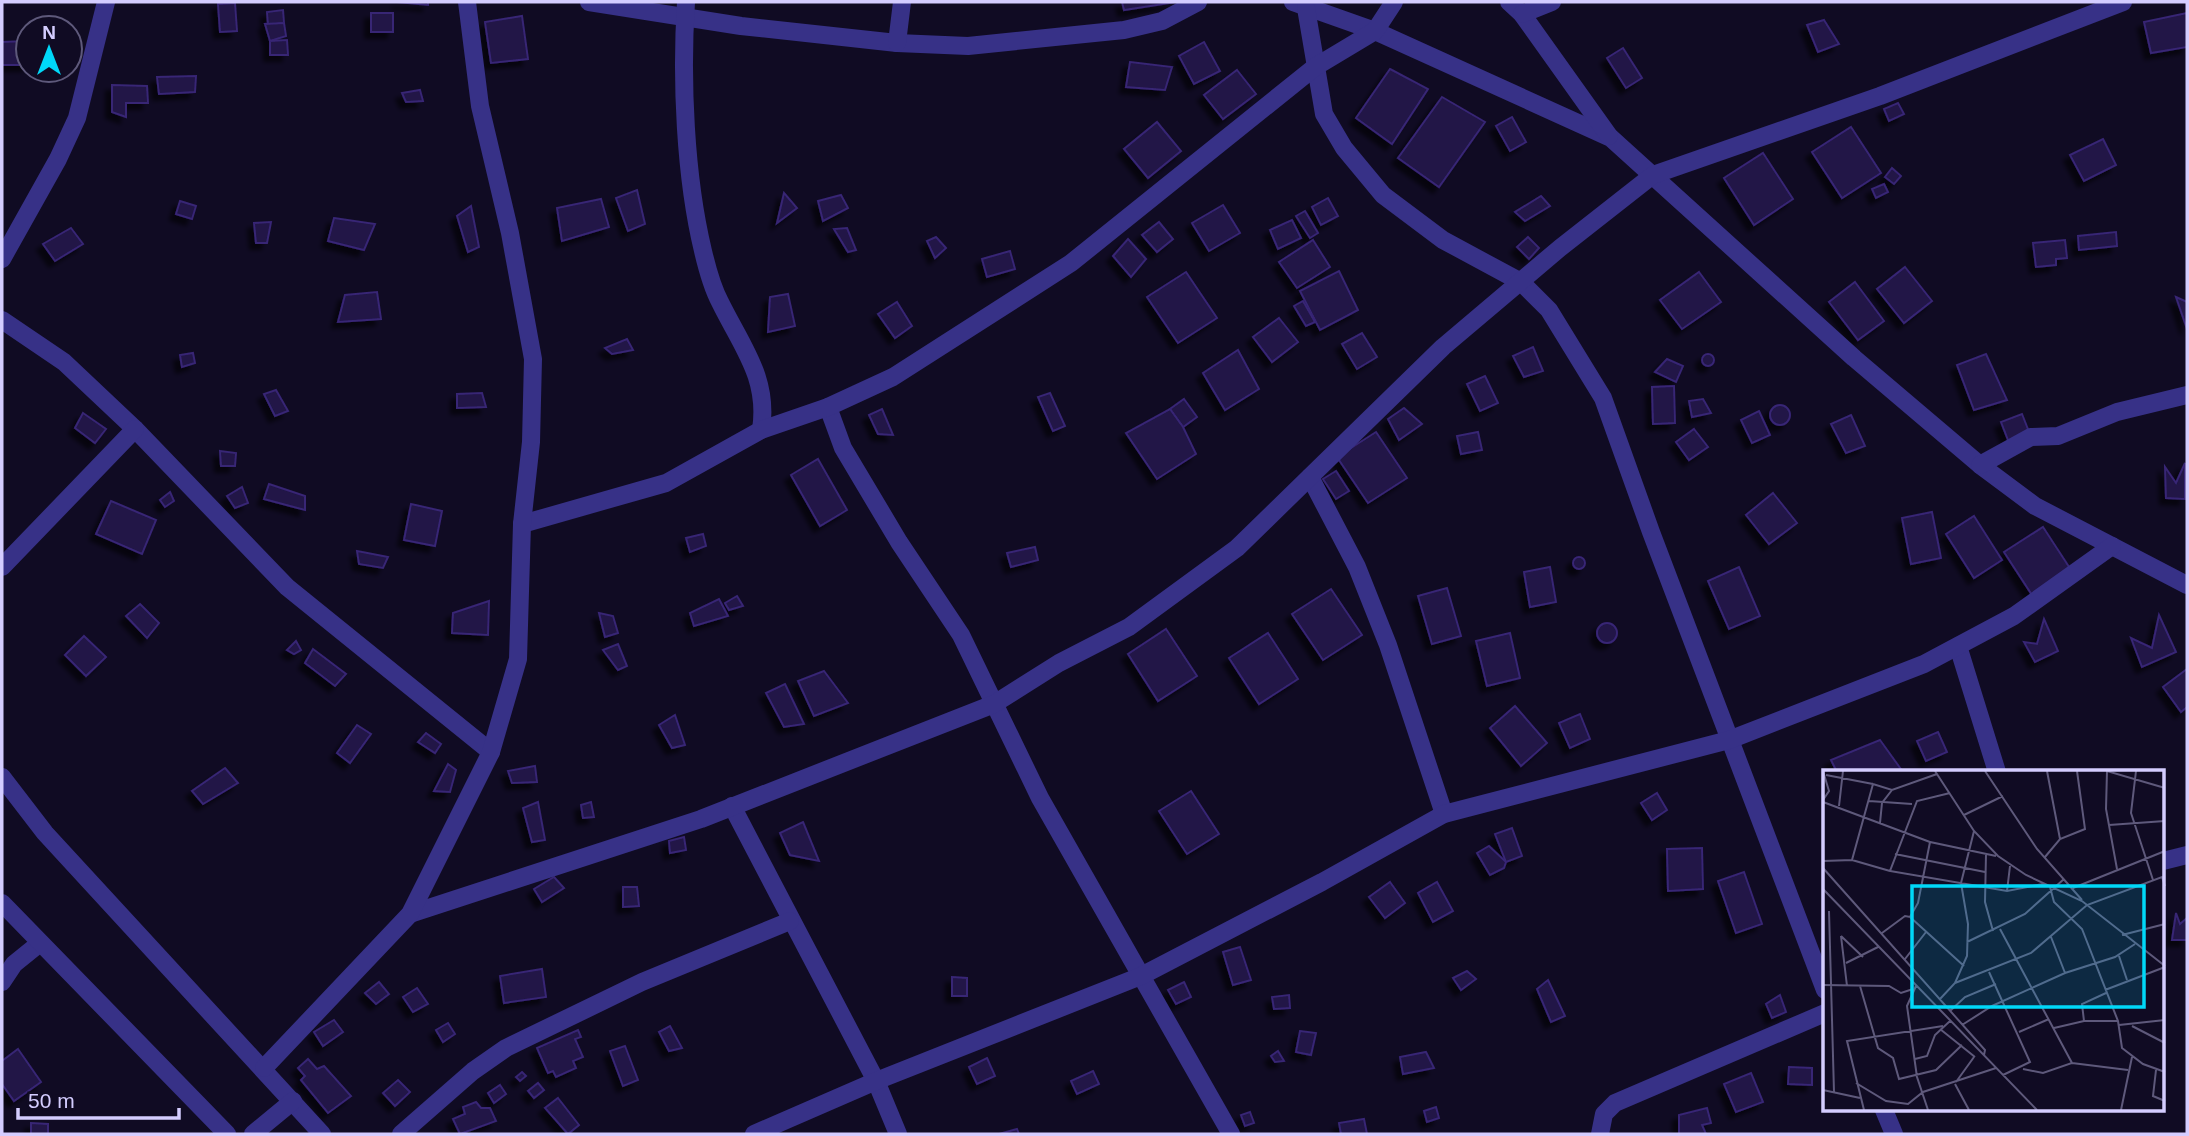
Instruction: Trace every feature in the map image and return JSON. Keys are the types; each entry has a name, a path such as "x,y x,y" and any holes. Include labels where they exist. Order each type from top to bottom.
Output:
{"street":[{"path":"2,259 58,159 77,118 106,2"},
{"path":"264,1068 410,914 491,752 518,659 522,524 531,442 533,359 510,233 480,106 467,2"},
{"path":"589,2 685,10 897,43 968,46 1124,30 1162,21 1198,2"},
{"path":"897,43 902,2"},
{"path":"522,524 666,483 761,430 828,407 893,377 1071,263 1315,67 1375,30 1394,2"},
{"path":"1552,2 1516,8 1611,138 1854,358 1980,465 2035,506 2187,585"},
{"path":"410,914 562,862 701,819 994,704 1059,663 1129,627 1237,548 1443,347 1653,175 1880,96 2123,2"},
{"path":"1299,5 1375,30 1611,138"},
{"path":"1299,5 1324,114 1344,148 1383,195 1443,240 1521,282 1549,310 1603,398 1729,740 1823,979"},
{"path":"685,10 688,146 695,210 718,298 763,390 765,408 761,430"},
{"path":"2,320 64,362 135,429 287,587 491,752"},
{"path":"1980,465 2031,437 2058,436 2117,412 2187,395"},
{"path":"828,407 843,448 899,542 961,635 1040,798 1231,1134"},
{"path":"2,567 135,429"},
{"path":"1310,477 1357,567 1388,645 1444,814"},
{"path":"754,1134 876,1081 1141,976 1322,882 1444,814 1729,740 1924,664 2014,615 2112,546"},
{"path":"1958,646 1996,770"},
{"path":"2,777 72,863 208,1013 264,1068 322,1134"},
{"path":"732,806 876,1081 898,1134"},
{"path":"2164,861 2187,855"},
{"path":"2,903 227,1134"},
{"path":"401,1134 473,1071 506,1048 642,982 790,921"},
{"path":"2,982 8,966 40,943"},
{"path":"1600,1134 1604,1114 1615,1103 1823,1014"},
{"path":"253,1134 293,1101"},
{"path":"1885,1112 1894,1134"}],"building":[{"path":"397,2 428,2 428,5"},
{"path":"1122,2 1176,2 1124,10"},
{"path":"235,3 237,31 220,32 218,4"},
{"path":"283,10 284,23 268,25 267,12"},
{"path":"371,13 393,13 393,32 371,32"},
{"path":"2187,13 2187,47 2151,53 2144,22"},
{"path":"522,16 528,59 491,63 485,22"},
{"path":"1824,20 1839,44 1818,52 1807,25"},
{"path":"284,23 286,36 270,41 265,24"},
{"path":"287,40 288,55 270,55 270,41"},
{"path":"2,42 14,42 14,65 2,65"},
{"path":"1204,42 1220,71 1194,84 1179,56"},
{"path":"1623,48 1642,78 1626,88 1607,58"},
{"path":"1130,62 1172,67 1165,90 1126,87"},
{"path":"1390,69 1428,89 1392,144 1356,118"},
{"path":"1237,70 1256,94 1223,119 1204,95"},
{"path":"196,76 195,92 159,94 157,77"},
{"path":"112,85 147,86 148,103 126,103 126,117 112,112"},
{"path":"420,90 423,101 406,102 402,93"},
{"path":"1442,97 1485,122 1439,187 1398,158"},
{"path":"1898,103 1904,114 1889,121 1884,109"},
{"path":"1512,117 1526,142 1510,151 1496,126"},
{"path":"1157,122 1181,151 1148,178 1124,149"},
{"path":"1851,127 1881,173 1842,198 1812,152"},
{"path":"2103,139 2116,165 2084,181 2070,155"},
{"path":"1763,153 1793,199 1754,225 1724,178"},
{"path":"1892,168 1901,176 1894,184 1885,177"},
{"path":"1884,184 1888,192 1876,198 1872,189"},
{"path":"637,190 645,224 628,231 616,198"},
{"path":"784,193 797,208 777,223"},
{"path":"841,195 848,208 823,221 818,201"},
{"path":"1541,196 1550,206 1525,221 1515,212"},
{"path":"1328,198 1338,216 1321,225 1312,207"},
{"path":"601,199 609,227 562,241 557,208"},
{"path":"180,201 196,206 192,219 176,214"},
{"path":"1223,205 1240,233 1209,251 1192,223"},
{"path":"471,206 479,247 468,252 457,216"},
{"path":"1305,211 1318,233 1310,238 1296,216"},
{"path":"334,218 375,224 364,250 328,241"},
{"path":"1292,220 1301,238 1278,249 1270,230"},
{"path":"271,222 267,243 256,243 254,223"},
{"path":"1159,222 1173,239 1157,252 1142,235"},
{"path":"71,228 83,244 55,261 43,244"},
{"path":"847,228 856,250 848,252 834,229"},
{"path":"2116,232 2117,246 2079,250 2078,236"},
{"path":"936,237 946,248 935,258 927,241"},
{"path":"1528,237 1539,248 1529,259 1517,247"},
{"path":"1128,239 1146,259 1131,277 1113,256"},
{"path":"1313,240 1330,267 1297,288 1279,262"},
{"path":"2065,240 2067,258 2056,259 2056,265 2036,267 2033,243"},
{"path":"1010,251 1015,269 987,277 982,259"},
{"path":"1905,267 1932,301 1904,323 1877,289"},
{"path":"1339,271 1358,310 1320,330 1300,291"},
{"path":"1186,272 1217,318 1178,343 1147,297"},
{"path":"1699,272 1721,302 1682,329 1660,300"},
{"path":"1855,282 1884,321 1858,340 1829,302"},
{"path":"377,292 381,319 338,322 345,295"},
{"path":"788,294 795,326 768,332 770,297"},
{"path":"2176,297 2187,302 2187,329"},
{"path":"1303,301 1315,322 1306,326 1294,306"},
{"path":"897,302 912,326 895,338 878,314"},
{"path":"1279,318 1298,342 1272,362 1253,337"},
{"path":"1362,333 1377,357 1357,369 1342,344"},
{"path":"627,339 633,350 612,354 605,348"},
{"path":"1533,347 1543,371 1524,377 1513,356"},
{"path":"1238,350 1259,389 1225,410 1203,373"},
{"path":"193,353 195,363 182,367 180,355"},
{"path":"1708,354 1714,360 1708,366 1702,360"},
{"path":"1986,354 2007,400 1974,410 1957,365"},
{"path":"1667,359 1683,366 1676,382 1655,372"},
{"path":"1485,376 1498,403 1480,411 1467,384"},
{"path":"1674,386 1675,423 1653,424 1652,387"},
{"path":"276,390 288,411 275,416 264,394"},
{"path":"482,393 486,407 457,408 457,394"},
{"path":"1050,393 1065,426 1053,431 1038,397"},
{"path":"1184,399 1197,417 1183,427 1170,409"},
{"path":"1703,399 1711,413 1692,417 1689,401"},
{"path":"1780,405 1787,408 1790,415 1787,422 1780,425 1773,422 1770,415 1773,408"},
{"path":"1404,408 1422,424 1399,440 1388,419"},
{"path":"882,409 893,435 878,434 869,415"},
{"path":"1170,409 1183,427 1196,454 1157,479 1126,433"},
{"path":"1759,411 1770,435 1752,443 1741,420"},
{"path":"83,413 106,429 95,443 75,428"},
{"path":"2022,414 2031,437 2010,445 2001,422"},
{"path":"1851,415 1865,446 1846,453 1831,424"},
{"path":"1694,429 1708,447 1689,460 1676,442"},
{"path":"1376,432 1407,478 1368,503 1337,457"},
{"path":"1478,432 1482,450 1461,454 1457,436"},
{"path":"220,451 236,453 235,466 221,466"},
{"path":"818,459 847,510 820,526 791,475"},
{"path":"2185,463 2185,499 2166,498 2165,467 2176,483"},
{"path":"1336,471 1349,491 1336,499 1323,479"},
{"path":"269,484 305,496 305,510 264,499"},
{"path":"242,487 248,503 235,508 227,496"},
{"path":"170,492 174,501 165,507 160,500"},
{"path":"1773,493 1797,523 1769,544 1746,515"},
{"path":"111,501 156,520 142,554 96,534"},
{"path":"411,504 442,511 435,546 404,540"},
{"path":"1932,512 1941,558 1911,564 1902,518"},
{"path":"1974,516 2002,560 1974,578 1946,534"},
{"path":"2043,527 2073,573 2034,598 2004,552"},
{"path":"703,534 706,546 690,552 686,538"},
{"path":"1035,547 1038,560 1011,567 1007,553"},
{"path":"357,551 388,557 383,568 359,564"},
{"path":"1579,557 1585,563 1579,569 1573,563"},
{"path":"1550,567 1556,602 1530,607 1524,572"},
{"path":"1739,567 1760,616 1729,629 1708,581"},
{"path":"1447,588 1461,636 1432,644 1418,596"},
{"path":"1331,589 1362,635 1323,660 1292,614"},
{"path":"737,596 743,606 729,610 725,603"},
{"path":"719,599 728,616 694,626 690,613"},
{"path":"489,601 488,635 452,633 453,613"},
{"path":"140,604 159,623 147,638 126,616"},
{"path":"599,613 613,616 618,633 605,637"},
{"path":"2159,615 2176,652 2142,667 2131,638 2152,648"},
{"path":"2044,619 2058,651 2035,662 2024,642 2037,644"},
{"path":"1607,623 1614,626 1617,633 1614,640 1607,643 1600,640 1597,633 1600,626"},
{"path":"1166,629 1197,676 1158,701 1128,654"},
{"path":"1268,633 1298,679 1259,704 1229,658"},
{"path":"1510,633 1520,678 1487,686 1476,641"},
{"path":"84,636 106,657 86,676 65,655"},
{"path":"296,641 301,650 294,654 287,650"},
{"path":"618,644 627,666 618,670 603,650"},
{"path":"313,649 346,674 335,686 305,663"},
{"path":"2187,669 2187,707 2181,712 2163,687"},
{"path":"824,671 848,703 814,716 798,681"},
{"path":"785,684 804,724 784,727 766,693"},
{"path":"1515,706 1547,743 1521,766 1490,728"},
{"path":"1580,714 1590,739 1570,748 1559,723"},
{"path":"675,715 685,745 672,748 659,725"},
{"path":"357,725 371,734 350,763 337,753"},
{"path":"1938,732 1947,752 1926,761 1917,741"},
{"path":"426,733 441,744 435,753 418,742"},
{"path":"1880,740 1902,770 1836,770 1831,760"},
{"path":"448,764 456,770 450,792 434,791"},
{"path":"535,766 537,782 512,783 508,771"},
{"path":"225,768 238,783 203,804 192,791"},
{"path":"1191,791 1219,834 1187,854 1159,811"},
{"path":"1657,793 1667,810 1652,820 1641,803"},
{"path":"538,802 545,840 532,842 523,808"},
{"path":"591,802 594,817 583,818 581,805"},
{"path":"803,822 819,861 790,855 780,833"},
{"path":"1512,828 1522,856 1506,862 1495,834"},
{"path":"684,837 686,850 670,853 669,841"},
{"path":"1489,846 1506,862 1504,868 1490,875 1477,853"},
{"path":"1702,848 1703,889 1668,891 1667,849"},
{"path":"1744,872 1762,924 1736,933 1718,881"},
{"path":"554,877 564,888 542,902 534,889"},
{"path":"1390,882 1405,903 1385,918 1369,897"},
{"path":"1437,882 1453,911 1433,922 1418,893"},
{"path":"623,887 637,887 639,906 623,907"},
{"path":"2176,913 2180,924 2187,918 2187,940 2172,940"},
{"path":"1240,947 1251,980 1233,985 1223,952"},
{"path":"542,969 546,997 504,1003 500,976"},
{"path":"1467,971 1476,979 1461,990 1453,978"},
{"path":"952,977 967,978 967,996 952,996"},
{"path":"1548,980 1565,1016 1551,1022 1537,989"},
{"path":"379,982 389,994 376,1004 365,993"},
{"path":"1184,982 1191,997 1176,1004 1168,990"},
{"path":"417,988 428,1004 413,1012 403,997"},
{"path":"1289,995 1290,1008 1274,1009 1272,997"},
{"path":"1780,995 1786,1012 1772,1018 1766,1004"},
{"path":"334,1020 343,1032 323,1046 314,1032"},
{"path":"448,1023 455,1034 443,1042 436,1030"},
{"path":"670,1026 682,1048 669,1051 659,1032"},
{"path":"578,1030 581,1037 575,1039 583,1057 573,1061 576,1068 556,1077 553,1071 548,1073 537,1048"},
{"path":"1300,1031 1316,1033 1311,1055 1296,1052"},
{"path":"625,1046 638,1080 623,1086 610,1051"},
{"path":"18,1049 41,1082 14,1101 2,1084 2,1061"},
{"path":"1278,1051 1284,1061 1275,1062 1271,1056"},
{"path":"1426,1052 1434,1068 1403,1074 1400,1057"},
{"path":"987,1058 995,1076 977,1084 969,1067"},
{"path":"308,1059 317,1069 324,1066 351,1096 328,1113 301,1080 305,1076 298,1068"},
{"path":"1789,1067 1812,1068 1812,1085 1788,1084"},
{"path":"1093,1071 1099,1084 1077,1094 1071,1081"},
{"path":"522,1072 526,1076 520,1081 516,1077"},
{"path":"1751,1073 1763,1102 1736,1112 1724,1084"},
{"path":"398,1080 410,1092 395,1106 383,1093"},
{"path":"538,1083 544,1090 534,1098 528,1091"},
{"path":"500,1085 506,1094 494,1103 488,1093"},
{"path":"558,1098 579,1125 568,1134 545,1108"},
{"path":"476,1102 481,1108 490,1108 496,1121 460,1134 453,1119 465,1114 463,1107"},
{"path":"1436,1107 1439,1118 1427,1122 1424,1111"},
{"path":"1707,1108 1711,1123 1702,1125 1706,1134 1679,1134 1679,1115"},
{"path":"1250,1112 1254,1123 1245,1126 1241,1115"},
{"path":"1364,1119 1367,1134 1341,1134 1339,1123"},
{"path":"31,1123 48,1124 48,1134 31,1134"},
{"path":"1017,1129 1019,1134 999,1134"}]}
